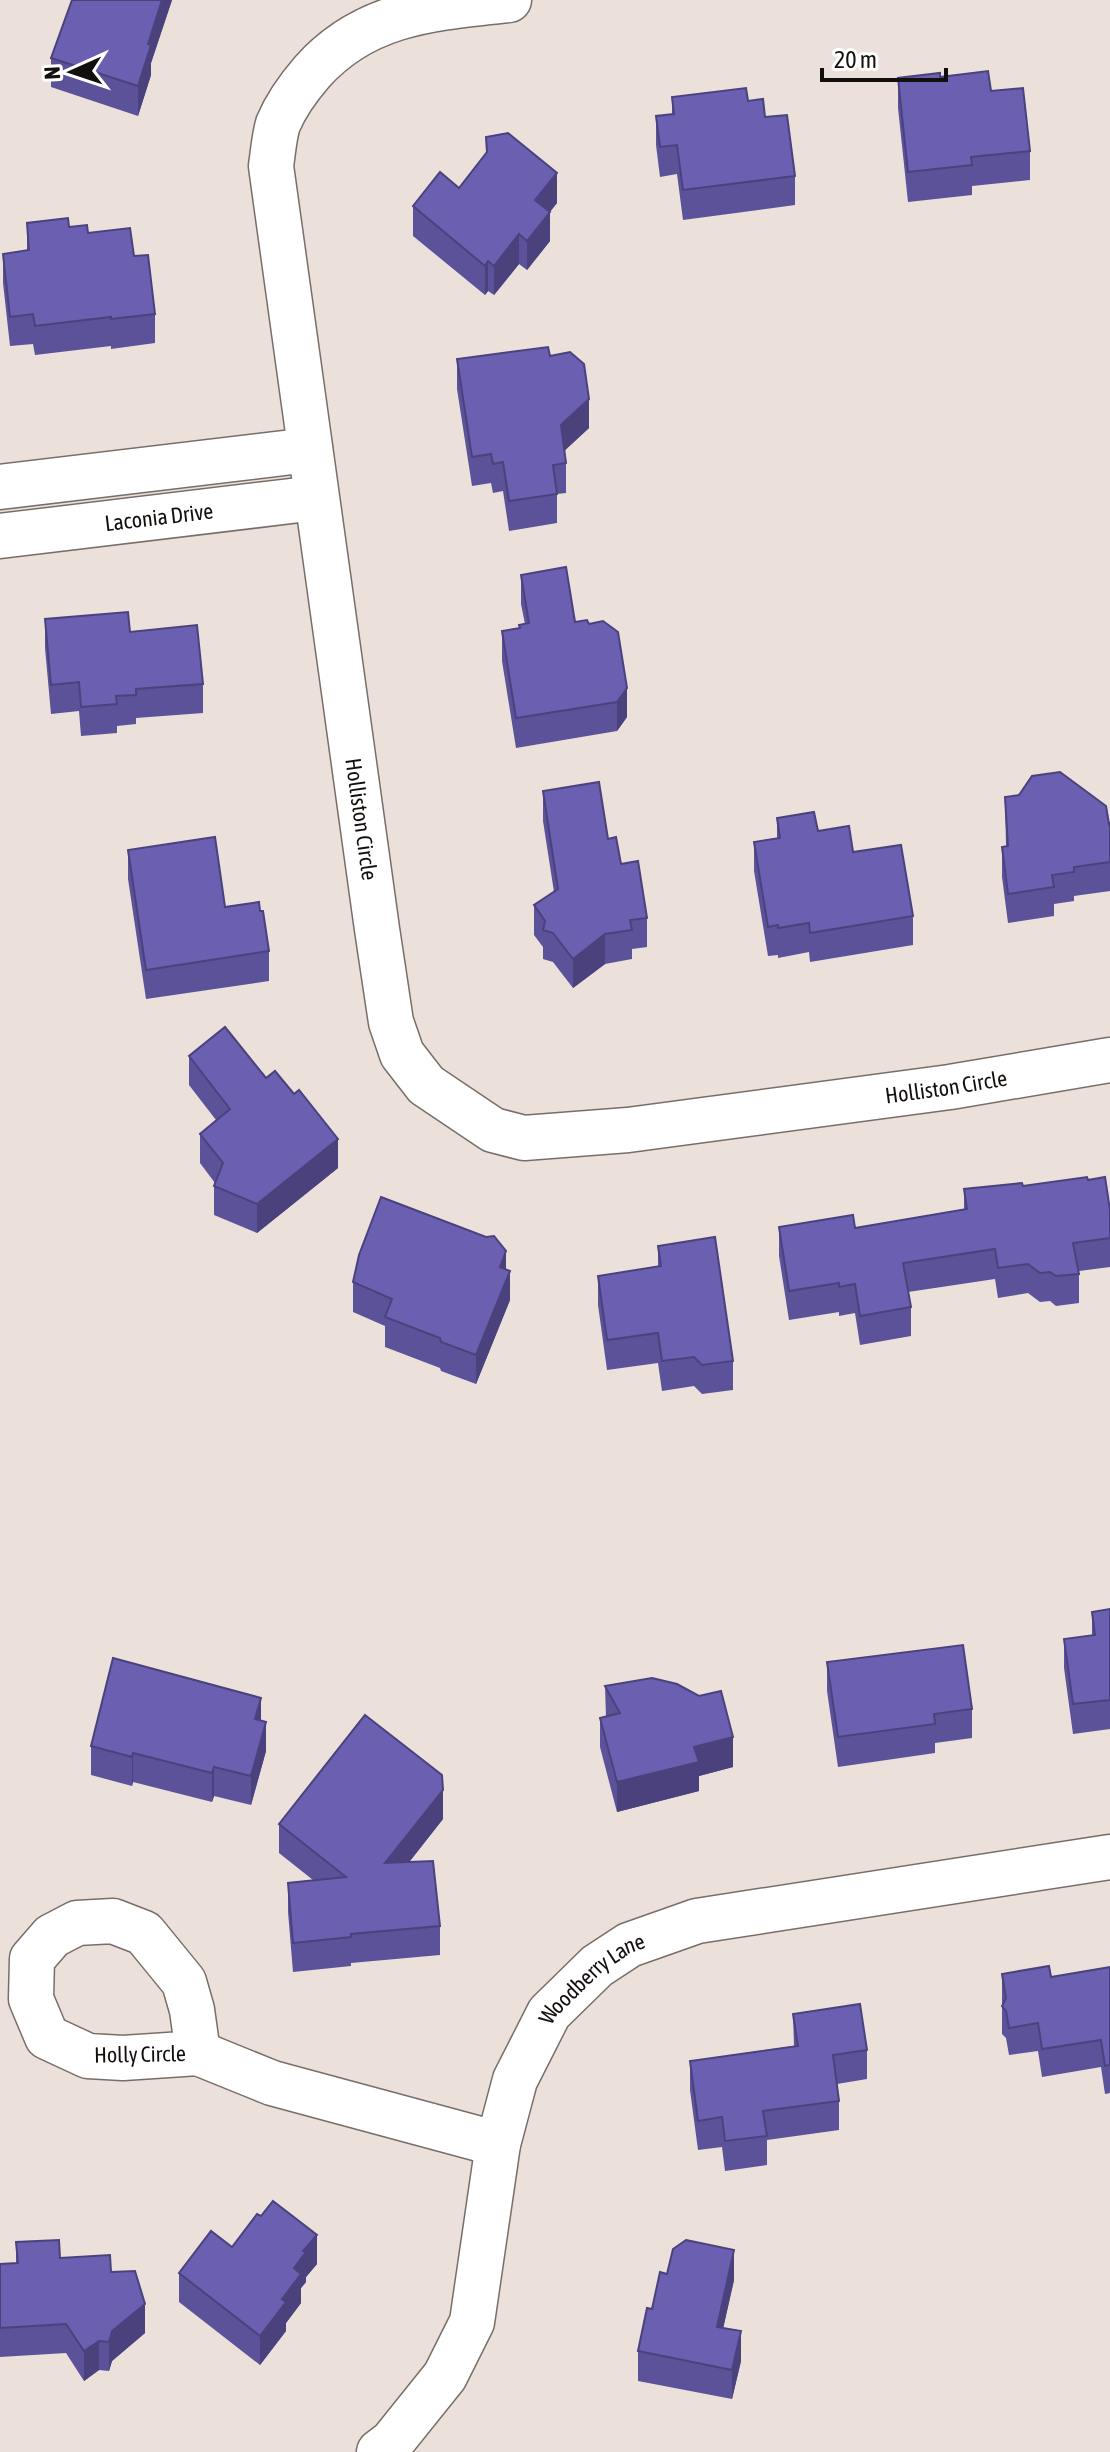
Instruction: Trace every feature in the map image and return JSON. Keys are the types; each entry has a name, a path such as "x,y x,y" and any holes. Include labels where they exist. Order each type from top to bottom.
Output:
{"street":[{"name":"Holliston Circle","path":"509,0 397,16 364,30 330,52 298,88 278,125 271,166 391,1022 402,1054 426,1085 493,1130 524,1138 674,1124 950,1087 1110,1060"},
{"path":"0,487 309,450"},
{"name":"Laconia Drive","path":"0,536 316,498"},
{"name":"Woodberry Lane","path":"379,2452 392,2442 445,2376 472,2322 498,2144 515,2080 549,2013 597,1966 629,1945 697,1921 1110,1857"},
{"name":"Holly Circle","path":"198,2053 272,2083 498,2144"}],"building":[{"path":"72,0 162,0 138,86 51,58"},
{"path":"988,71 991,91 1023,88 1030,151 971,157 972,165 908,172 898,78"},
{"path":"746,88 748,101 763,99 765,117 787,115 795,176 683,190 677,145 660,147 656,116 674,114 672,97"},
{"path":"508,133 557,173 535,200 550,212 527,241 519,234 494,266 488,261 485,266 413,206 440,172 459,188 487,152 486,137"},
{"path":"68,218 69,227 87,225 88,233 130,228 134,256 148,255 155,314 35,326 33,314 10,317 3,254 29,250 27,223"},
{"path":"548,347 550,356 570,352 584,364 589,399 561,425 566,463 553,465 557,494 509,501 503,462 493,464 491,454 472,457 457,359"},
{"path":"566,567 575,622 587,620 589,624 603,621 618,632 627,688 617,702 516,718 502,631 529,623 521,575"},
{"path":"128,612 130,632 197,625 203,684 136,689 136,695 116,696 117,704 81,707 79,682 51,685 45,619"},
{"path":"1060,772 1106,806 1110,823 1110,862 1074,867 1074,872 1052,875 1054,887 1008,894 1002,847 1008,846 1005,797 1019,795 1032,776"},
{"path":"599,782 608,839 616,837 621,864 638,861 647,918 630,920 632,930 605,934 573,959 553,933 543,930 545,921 534,905 558,889 543,791"},
{"path":"814,812 818,831 849,826 853,852 901,845 913,916 810,933 809,923 768,927 754,842 780,838 777,818"},
{"path":"215,837 225,907 259,902 269,951 146,970 128,850"},
{"path":"225,1027 266,1078 275,1071 294,1094 299,1090 338,1139 257,1204 214,1186 223,1163 200,1134 230,1109 189,1056"},
{"path":"1087,1177 1088,1180 1105,1177 1110,1238 1073,1243 1079,1274 1056,1276 1050,1272 1040,1273 1028,1264 998,1268 995,1249 903,1263 911,1307 860,1316 855,1284 839,1287 839,1283 789,1291 779,1227 853,1215 855,1228 967,1209 964,1189 1022,1183 1023,1186"},
{"path":"381,1197 486,1237 494,1236 506,1251 500,1267 510,1271 476,1355 385,1317 392,1299 353,1282 359,1255"},
{"path":"715,1237 733,1361 702,1365 694,1357 662,1361 658,1333 607,1340 598,1276 661,1266 658,1246"},
{"path":"1110,1609 1110,1700 1073,1704 1064,1639 1095,1635 1092,1612"},
{"path":"963,1645 972,1709 934,1714 935,1724 838,1737 827,1662"},
{"path":"113,1658 261,1698 255,1719 266,1722 251,1776 214,1767 212,1773 91,1746"},
{"path":"652,1678 677,1684 699,1696 721,1691 733,1737 694,1747 699,1762 617,1782 600,1718 620,1713 605,1686"},
{"path":"365,1715 442,1775 443,1790 385,1863 433,1861 440,1926 293,1943 288,1883 346,1877 279,1824"},
{"path":"1049,1966 1051,1977 1110,1967 1110,2065 1105,2066 1101,2040 1042,2049 1038,2023 1009,2028 1002,2006 1006,1998 1002,1974"},
{"path":"860,2004 867,2050 833,2055 839,2101 763,2111 767,2136 725,2141 722,2117 698,2121 690,2061 798,2046 793,2014"},
{"path":"273,2201 317,2235 294,2268 301,2274 282,2299 286,2302 260,2336 179,2273 211,2231 232,2247 257,2214 261,2216"},
{"path":"59,2240 60,2258 110,2255 111,2272 135,2271 145,2304 112,2331 109,2342 99,2341 84,2351 66,2324 0,2328 0,2264 18,2263 16,2242"},
{"path":"686,2240 734,2250 717,2327 741,2331 732,2370 638,2351 647,2308 652,2309 660,2272 667,2274 673,2249"}]}
